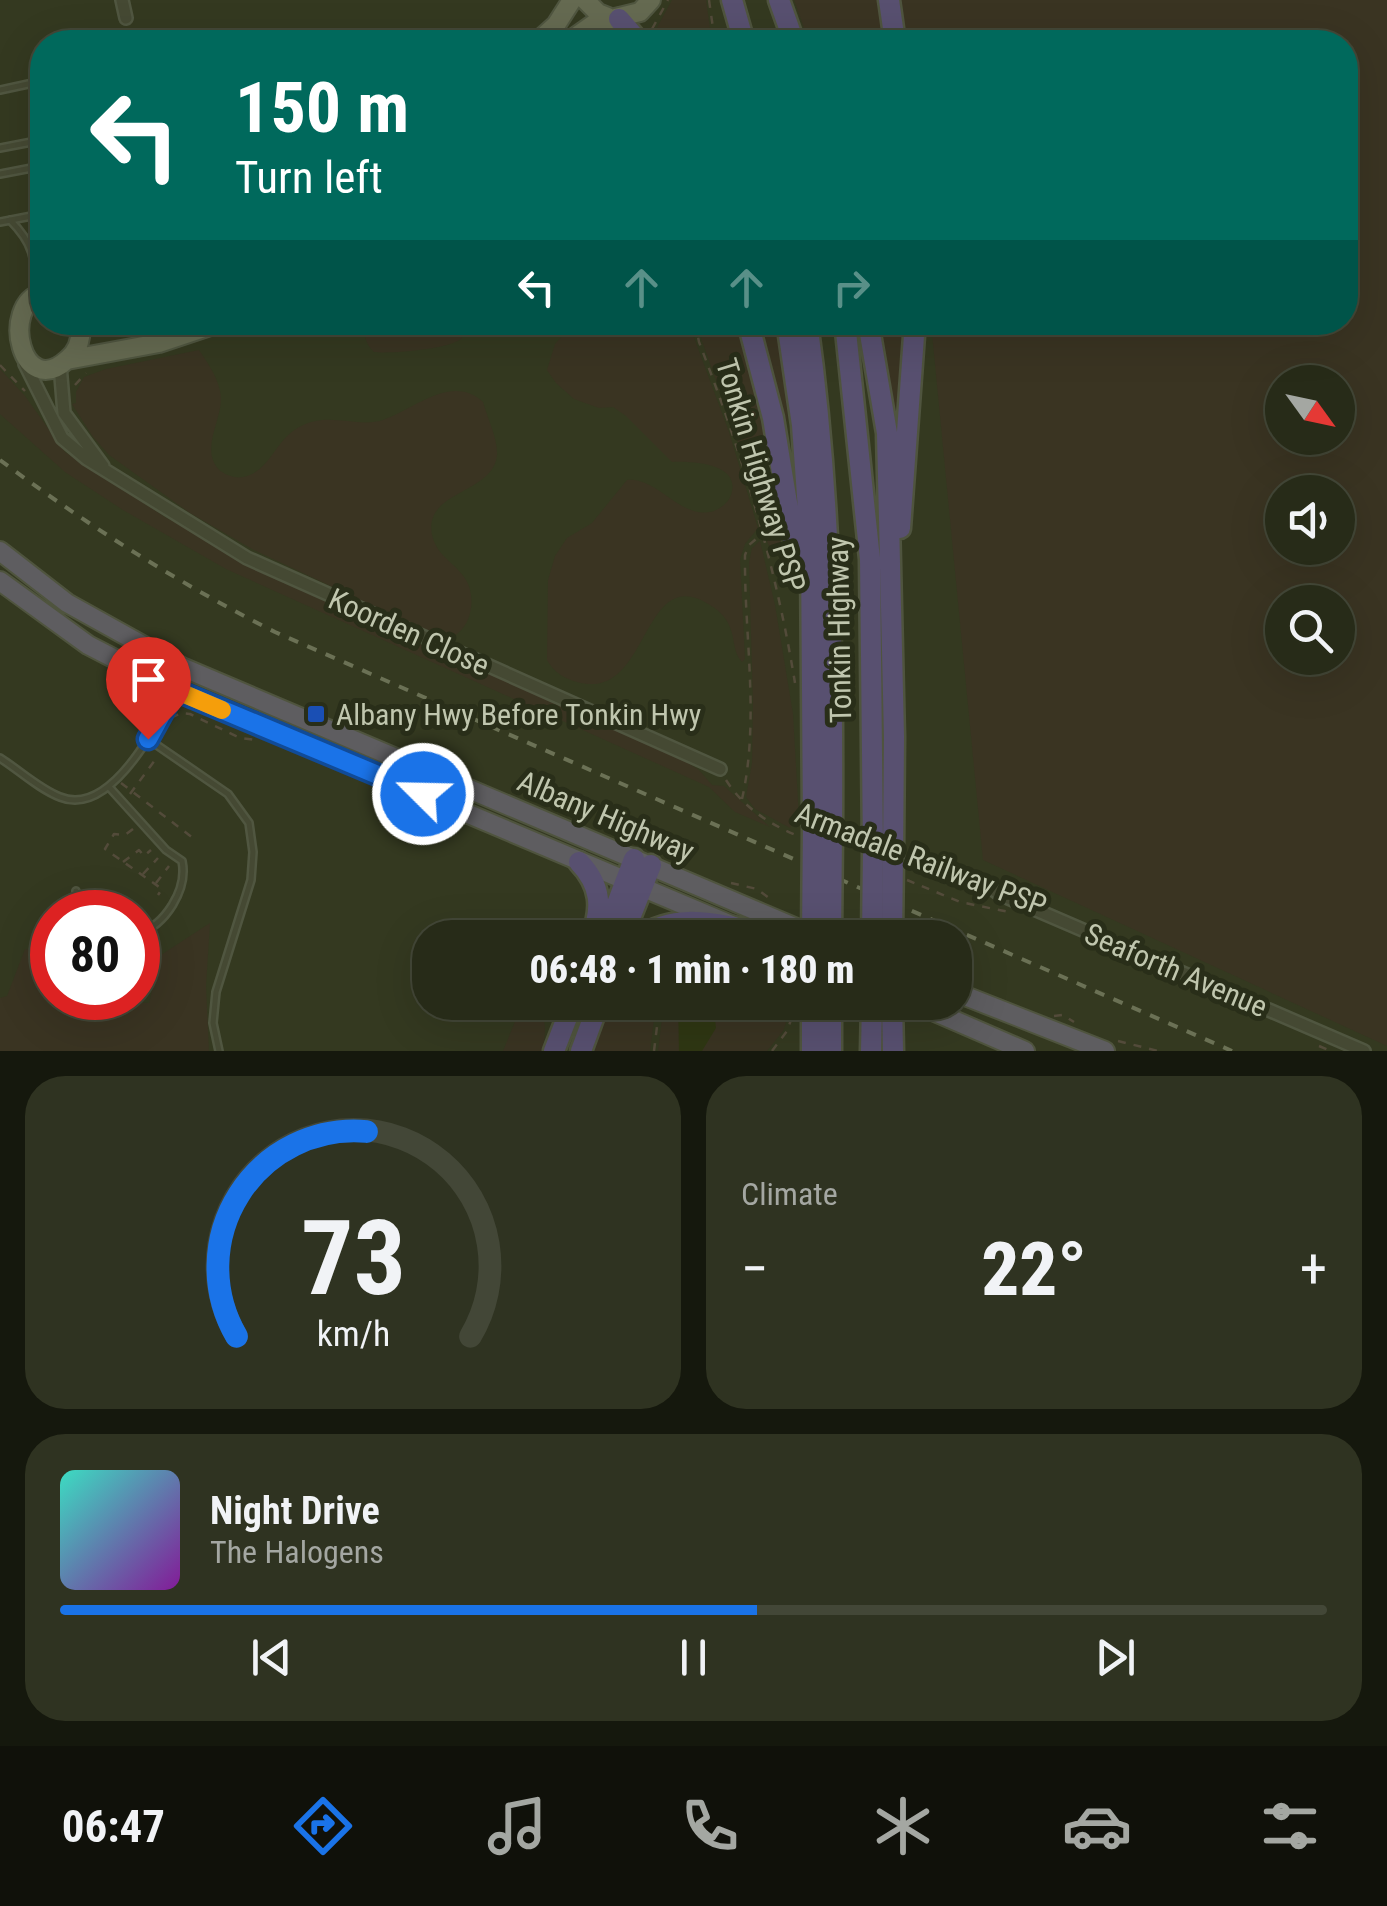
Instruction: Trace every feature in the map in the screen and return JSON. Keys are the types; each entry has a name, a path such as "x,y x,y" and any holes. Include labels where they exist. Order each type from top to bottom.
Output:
{"highway":[{"path":"732,0 740,30"},
{"path":"776,0 782,30"},
{"path":"776,0 789,30"},
{"path":"889,0 893,30"},
{"path":"614,18 631,30"},
{"path":"751,335 773,418 798,558 813,707"},
{"path":"790,335 802,425 811,552 819,833 813,920"},
{"name":"Tonkin Highway","path":"808,335 828,514 833,625 819,833 830,920"},
{"name":"Tonkin Highway","path":"846,335 870,559 883,853 874,920"},
{"path":"870,335 887,433 891,600 883,853 890,920"},
{"path":"891,600 906,484 914,335"},
{"name":"Albany Highway","path":"0,551 67,603 184,668 778,920"},
{"name":"Albany Highway","path":"0,581 88,645 175,690 720,920"},
{"path":"579,862 598,885 598,920"},
{"path":"626,920 642,862"},
{"path":"615,920 635,885"},
{"path":"972,999 1105,1051"},
{"path":"554,1051 565,1020"},
{"path":"581,1051 592,1020"},
{"path":"811,1047 812,1020"},
{"path":"831,1020 831,1051"},
{"path":"871,1051 876,1020"},
{"path":"883,1020 893,1051"},
{"path":"954,1020 1025,1051"}],"main road":[{"path":"551,30 572,0"},
{"path":"585,0 598,13 614,18"},
{"path":"583,30 640,12 651,0"},
{"path":"30,298 9,308 6,332 11,359 45,369 183,335"},
{"path":"63,363 80,342 80,335"}],"street":[{"path":"122,0 126,18"},
{"name":"Koorden Close","path":"11,359 62,438 109,473 247,558 720,770"},
{"name":"Koorden Close","path":"63,363 64,413 109,473"},
{"name":"Seaforth Avenue","path":"990,887 1364,1051"}],"lane":[{"path":"0,90 30,84"},
{"path":"0,148 30,142"},
{"path":"0,174 30,168"},
{"path":"0,222 30,216"},
{"path":"10,220 30,245"},
{"path":"0,758 61,798 87,800 109,788 148,739 184,668"},
{"path":"148,739 228,794 249,823 253,852 250,880 216,992 214,1022 219,1051"},
{"path":"109,788 166,850 182,861 185,876 181,890 160,920"}],"path":[{"path":"649,30 668,0"},
{"path":"708,0 713,30"},
{"name":"Tonkin Highway PSP","path":"698,335 763,534 794,682"},
{"path":"11,359 25,392"},
{"path":"742,800 750,704 746,554 763,534"},
{"path":"166,727 174,715"},
{"path":"123,805 157,757"},
{"path":"116,780 193,838"},
{"name":"Armadale Railway PSP","path":"728,784 774,826 819,833"},
{"path":"133,824 136,826 125,835 114,834 104,849 162,890 160,892"},
{"path":"123,862 139,850 144,856 159,842"},
{"path":"142,876 166,850"},
{"path":"154,884 176,856"},
{"name":"Armadale Railway PSP","path":"904,879 960,902 1014,913"},
{"path":"654,1051 658,1020"},
{"path":"772,1051 791,1020"},
{"path":"1314,1044 1331,1051"}],"shaded area":[{"path":"672,0 706,0 710,30 656,30"},
{"path":"794,0 883,0 887,30 805,30"},
{"path":"899,0 1387,0 1387,1046 983,860 932,335 1358,335 1358,30 902,30"},
{"path":"563,335 693,335 729,432 758,528 745,544 740,559 745,659 742,662 730,627 720,612 687,596 670,601 619,672 601,683 567,679 547,660 548,580 555,556 567,538 592,523 627,480 649,485 680,505 702,512 724,505 732,484 729,476 713,466 672,462 613,407 599,408 574,399 547,370 555,344"},
{"path":"701,335 744,335 766,407 786,546 772,549 768,544 747,468"},
{"path":"759,335 781,335 788,420 782,421"},
{"path":"882,335 907,335 898,501"},
{"path":"366,338 462,338 434,348 374,352"},
{"path":"199,350 220,391 212,457 221,471 236,477 258,470 293,431 305,424 383,420 445,392 471,394 483,402 497,449 493,468 448,500 432,520 436,545 463,575 471,594 469,618 458,633 450,639 435,635 252,549 190,513 109,455 72,404 76,403 76,392 84,377"},
{"path":"0,369 25,396 65,452 165,517 268,576 680,758 699,770 712,785 724,786 770,827 735,812 709,787 226,569 123,510 65,472 0,414"},
{"path":"760,541 793,714 799,819 795,818 790,828 755,809 746,797 752,763 753,705 749,562 752,548"},
{"path":"210,923 206,986 209,1051 0,1051 0,998 7,996 25,949 30,950 30,1020 160,1020 161,955"},
{"path":"516,1020 543,1020 542,1051 503,1051"},
{"path":"603,1020 654,1020 650,1051 590,1051"},
{"path":"662,1020 787,1020 767,1051 658,1051"},
{"path":"678,1020 715,1020 716,1028 702,1051 679,1051"}],"railway":[{"path":"0,460 134,552 275,632 1232,1051"}],"slow traffic":[{"path":"169,703 175,690 222,710"}],"place":[{"name":"Albany Hwy Before Tonkin Hwy","path":"316,714"}],"route":[{"path":"148,739 175,690 423,794"}]}
